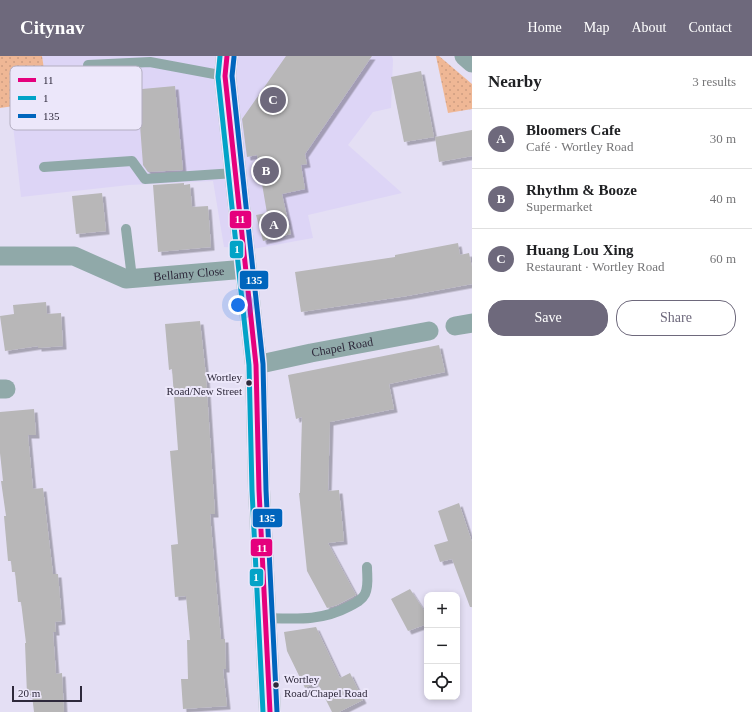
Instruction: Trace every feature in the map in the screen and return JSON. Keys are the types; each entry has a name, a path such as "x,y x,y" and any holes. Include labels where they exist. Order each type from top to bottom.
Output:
{"street":[{"path":"464,56 472,63"},
{"path":"226,66 235,173 256,365 259,490 270,712"},
{"name":"Bellamy Close","path":"0,256 74,256 126,279 246,269"},
{"name":"Chapel Road","path":"256,365 429,331"}],"lane":[{"path":"88,65 150,62 226,66"},
{"path":"44,167 132,161 145,179 235,173"},
{"path":"126,229 132,278"},
{"path":"266,618 302,619 322,617 338,612 358,602 368,587 367,567"}],"shaded area":[{"path":"0,56 42,56 44,66 10,66 10,107 0,108"},
{"path":"42,56 392,56 391,108 373,112 348,145 402,193 308,215 313,238 252,249 224,247 213,181 129,185 21,197 14,130 142,130 142,66 44,66"},
{"path":"436,56 439,56 472,84 472,109 448,113"}],"building":[{"path":"286,56 372,56 305,154 307,164 301,165 305,189 282,194 291,234 263,241 256,215 267,213 257,155 247,157 242,119"},
{"path":"421,71 434,137 404,142 391,77"},
{"path":"175,86 183,170 148,172 143,165 140,130 142,130 142,89"},
{"path":"472,130 472,156 439,162 435,137"},
{"path":"184,183 184,185 190,184 192,207 208,206 211,247 158,252 153,185"},
{"path":"102,193 106,231 76,234 72,196"},
{"path":"458,243 460,255 469,253 472,267 472,284 407,296 301,312 295,272 395,257 395,255"},
{"path":"46,302 47,314 61,313 63,346 38,348 38,346 5,351 0,316 14,314 13,305"},
{"path":"200,321 206,376 215,514 210,514 221,639 225,639 226,669 223,669 227,706 183,709 181,679 188,679 187,640 190,640 186,596 175,597 171,545 178,544 170,451 178,450 172,369 169,370 165,324"},
{"path":"439,345 445,372 389,384 394,409 330,422 328,491 339,490 344,541 328,543 356,595 337,605 327,608 307,571 299,493 302,417 296,419 288,375"},
{"path":"34,409 36,435 28,435 33,489 43,488 53,574 58,574 62,621 55,622 56,632 53,632 56,674 62,673 64,712 34,712 32,695 27,695 26,643 21,602 18,602 15,572 12,572 11,561 8,561 4,516 6,516 1,481 3,481 0,453 0,412"},
{"path":"459,503 472,542 472,607 470,607 452,559 440,562 434,545 448,541 438,511"},
{"path":"410,589 424,610 424,625 408,631 391,599"},
{"path":"316,627 340,678 350,673 363,700 339,712 332,712 317,682 305,688 287,651 284,632"}],"transit line":[{"name":"1","path":"220,56 218,77 249,365 252,490 263,712"},
{"name":"11","path":"227,56 225,76 256,365 259,490 270,712"},
{"name":"135","path":"234,57 232,76 263,364 266,490 277,712"}],"place":[{"name":"Huang Lou Xing","path":"273,100"},
{"name":"Rhythm & Booze","path":"266,171"},
{"name":"Bloomers Cafe","path":"274,225"},
{"name":"Wortley Road/New Street","path":"249,383"},
{"name":"Wortley Road/Chapel Road","path":"276,685"}]}
